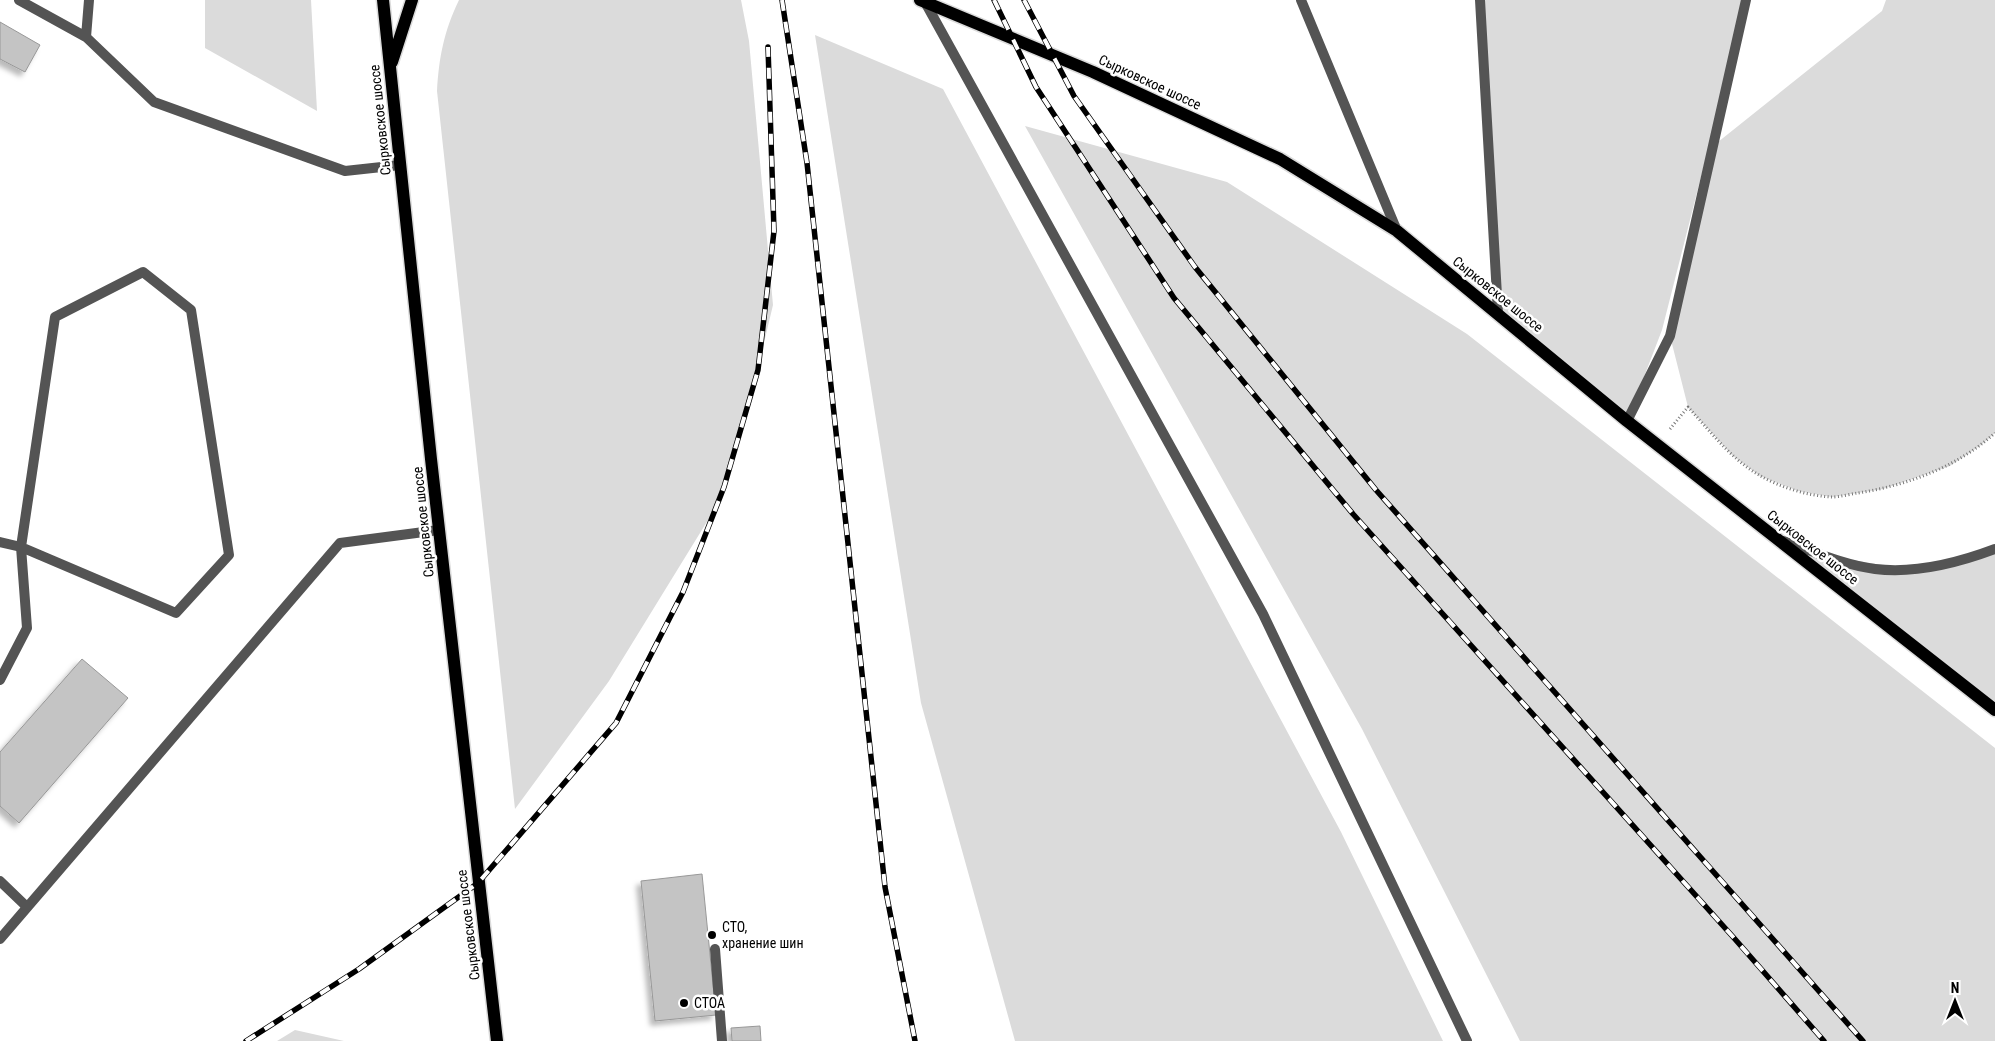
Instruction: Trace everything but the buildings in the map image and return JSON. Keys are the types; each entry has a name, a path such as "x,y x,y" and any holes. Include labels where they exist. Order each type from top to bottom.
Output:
{"main road":[{"name":"Сырковское шоссе","path":"383,0 439,530 497,1041"},
{"path":"390,72 412,0"},
{"name":"Сырковское шоссе","path":"923,1 1093,72 1280,159 1397,231 1627,421 1995,710"}],"street":[{"path":"19,0 86,37 154,102 345,171 400,165"},
{"path":"86,37 89,0"},
{"path":"1302,0 1397,231"},
{"path":"1480,0 1498,313"},
{"path":"1627,421 1670,336 1746,0"},
{"path":"923,1 1263,614 1467,1041"},
{"path":"0,542 21,547 176,613 229,554 191,310 143,272 55,318 21,547 27,628 0,680"},
{"path":"0,939 340,542 439,530"},
{"path":"1780,540 1826,556 1875,569 1907,569 1946,564 1995,549"},
{"path":"0,881 27,907"},
{"path":"715,949 722,1041"}],"path":[{"path":"1657,445 1688,407 1733,456 1760,476 1798,491 1832,497 1883,489 1950,466 1995,433"}],"shaded area":[{"path":"205,0 311,0 317,111 205,48"},
{"path":"459,0 741,0 749,41 773,305 746,418 716,507 609,681 515,809 437,91 443,44"},
{"path":"1480,0 1746,0 1662,330 1627,421 1498,313"},
{"path":"1886,0 1995,0 1995,433 1950,466 1883,489 1832,497 1798,491 1760,476 1733,456 1688,407 1670,336 1713,146 1882,11"},
{"path":"815,35 943,89 1341,832 1443,1041 1015,1041 921,703"},
{"path":"1025,126 1227,182 1467,334 1995,748 1995,1041 1520,1041 1362,729"},
{"path":"1780,540 1827,556 1907,569 1995,549 1995,710"},
{"path":"295,1030 344,1041 277,1041"}],"railway":[{"path":"782,0 807,163 885,887 915,1041"},
{"path":"994,0 1036,87 1174,298 1353,514 1734,938 1824,1041"},
{"path":"1024,0 1074,96 1195,267 1376,490 1863,1041"},
{"path":"246,1041 359,969 478,883 616,723 683,592 724,487 758,370 774,231 768,47"}],"place":[{"name":"СТО, хранение шин","path":"712,935"},
{"name":"СТОА","path":"684,1003"}]}
